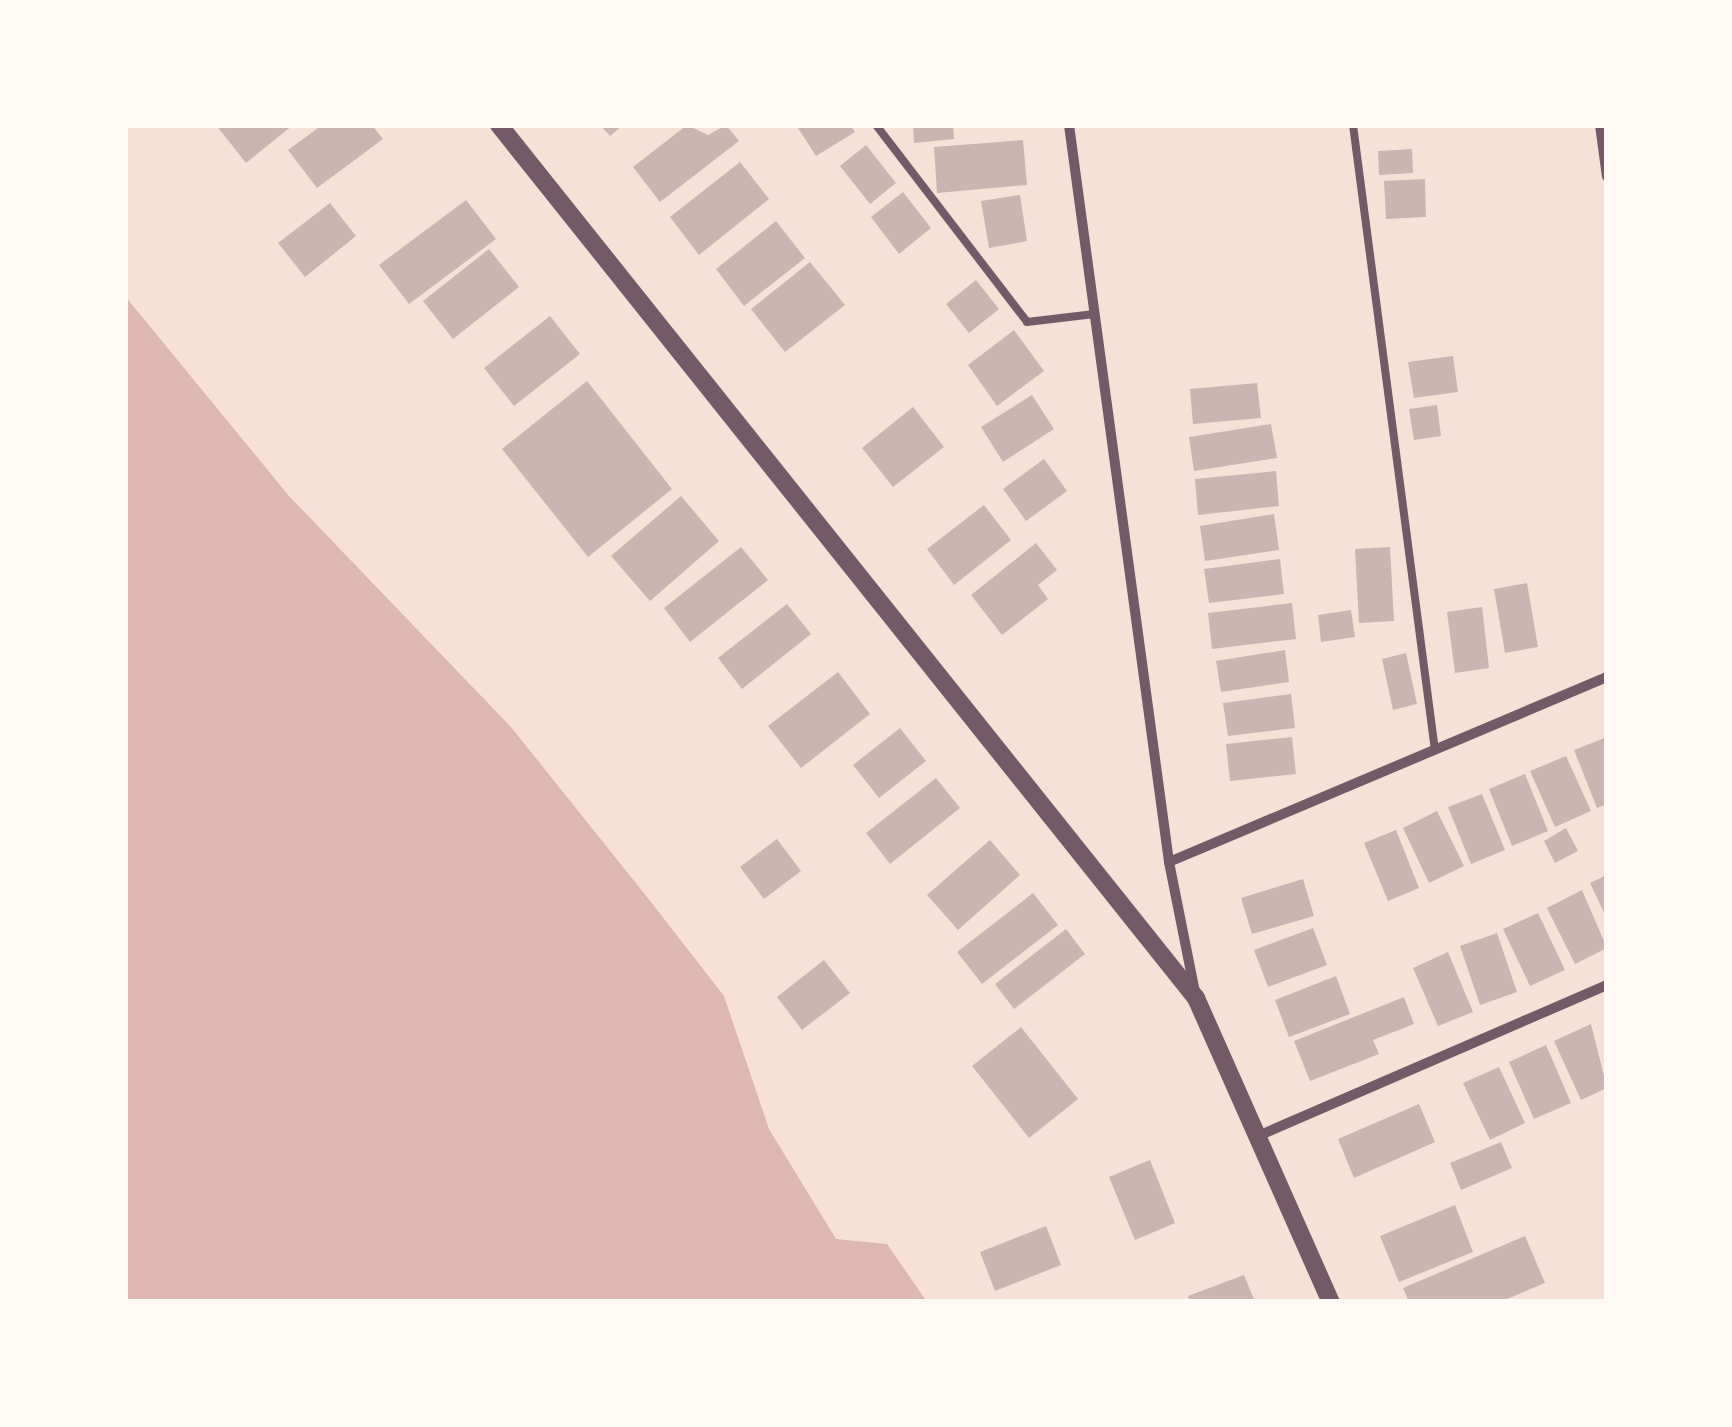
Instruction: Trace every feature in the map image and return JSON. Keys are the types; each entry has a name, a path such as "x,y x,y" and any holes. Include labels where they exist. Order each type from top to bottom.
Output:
{"street":[{"path":"499,125 1196,998"},
{"path":"1069,125 1169,862 1196,998 1332,1302"},
{"path":"1600,125 1607,178"},
{"path":"1169,862 1607,678"},
{"path":"1258,1136 1607,985"}],"lane":[{"path":"876,125 1028,322 1095,314"},
{"path":"1353,125 1435,750"}],"shaded area":[{"path":"125,296 289,496 511,727 651,902 724,996 769,1129 836,1239 887,1244 927,1302 125,1302"}],"building":[{"path":"216,125 293,125 246,163"},
{"path":"322,125 372,125 383,139 317,188 288,150"},
{"path":"600,125 623,125 610,136"},
{"path":"687,125 708,135 726,125 739,141 660,202 633,167"},
{"path":"796,125 850,125 855,132 816,156"},
{"path":"913,125 953,125 954,139 914,143"},
{"path":"1023,140 1027,185 937,193 934,147"},
{"path":"866,145 896,183 870,204 840,166"},
{"path":"1412,149 1413,173 1379,175 1378,151"},
{"path":"740,162 769,199 699,255 670,217"},
{"path":"1425,179 1426,217 1386,219 1384,181"},
{"path":"903,192 931,228 899,254 871,217"},
{"path":"1020,195 1027,241 989,248 981,201"},
{"path":"466,200 496,239 409,304 379,265"},
{"path":"330,203 356,236 305,277 278,243"},
{"path":"776,221 805,258 744,306 716,269"},
{"path":"489,249 519,287 453,339 423,301"},
{"path":"810,262 845,305 785,352 751,309"},
{"path":"976,280 999,309 969,333 946,304"},
{"path":"550,316 580,354 514,406 484,368"},
{"path":"1014,330 1044,371 997,406 968,365"},
{"path":"1453,356 1458,392 1414,398 1408,362"},
{"path":"587,381 672,489 588,557 502,449"},
{"path":"1257,383 1261,418 1193,424 1190,389"},
{"path":"1032,395 1054,429 1003,462 981,427"},
{"path":"1437,405 1441,436 1414,440 1409,409"},
{"path":"913,407 944,447 893,487 862,448"},
{"path":"1271,424 1277,458 1194,471 1189,437"},
{"path":"1044,459 1067,491 1026,521 1003,489"},
{"path":"1276,471 1279,506 1198,515 1195,479"},
{"path":"681,496 719,541 650,601 611,556"},
{"path":"984,505 1011,540 954,585 927,549"},
{"path":"1274,514 1279,550 1205,561 1200,526"},
{"path":"1036,543 1057,570 1038,585 1048,599 1002,635 971,595"},
{"path":"741,547 768,580 690,642 664,608"},
{"path":"1390,547 1394,621 1359,623 1355,549"},
{"path":"1280,559 1284,594 1209,603 1204,569"},
{"path":"1527,583 1538,647 1505,653 1494,589"},
{"path":"1292,603 1296,639 1212,649 1208,613"},
{"path":"787,604 811,634 742,689 718,658"},
{"path":"1482,607 1489,668 1455,673 1447,612"},
{"path":"1351,610 1355,637 1321,642 1318,615"},
{"path":"1285,650 1289,682 1221,692 1216,661"},
{"path":"1406,653 1417,704 1393,710 1382,659"},
{"path":"838,672 870,714 801,768 768,726"},
{"path":"1291,694 1295,728 1228,736 1223,703"},
{"path":"900,728 926,761 879,798 853,765"},
{"path":"1292,737 1296,774 1230,781 1226,744"},
{"path":"1607,737 1607,804 1597,808 1574,750"},
{"path":"1566,756 1591,811 1555,827 1530,771"},
{"path":"1525,774 1548,831 1512,846 1489,789"},
{"path":"936,778 960,808 890,864 866,833"},
{"path":"1482,794 1505,850 1471,864 1448,807"},
{"path":"1437,811 1464,866 1429,883 1403,828"},
{"path":"1566,828 1578,851 1555,863 1544,841"},
{"path":"1396,830 1419,888 1388,901 1364,843"},
{"path":"777,839 801,871 764,899 740,867"},
{"path":"990,840 1020,875 958,930 927,895"},
{"path":"1607,875 1607,919 1590,883"},
{"path":"1303,879 1314,916 1252,934 1241,898"},
{"path":"1582,890 1607,948 1575,964 1547,908"},
{"path":"1033,893 1058,925 982,984 957,952"},
{"path":"1538,913 1565,970 1530,986 1503,929"},
{"path":"1313,928 1327,965 1268,987 1254,950"},
{"path":"1066,929 1085,954 1014,1009 995,984"},
{"path":"1497,933 1517,992 1480,1005 1460,946"},
{"path":"1448,952 1473,1012 1438,1026 1413,968"},
{"path":"824,960 850,993 802,1030 777,997"},
{"path":"1336,976 1350,1014 1289,1037 1275,1000"},
{"path":"1404,997 1414,1024 1373,1040 1379,1054 1310,1081 1294,1041"},
{"path":"1591,1024 1607,1088 1581,1100 1554,1041"},
{"path":"1021,1027 1078,1099 1029,1138 972,1066"},
{"path":"1546,1045 1571,1103 1534,1119 1509,1062"},
{"path":"1499,1067 1525,1123 1490,1140 1463,1083"},
{"path":"1419,1104 1435,1142 1354,1178 1338,1139"},
{"path":"1501,1142 1512,1168 1461,1190 1450,1163"},
{"path":"1150,1160 1175,1223 1135,1240 1109,1177"},
{"path":"1455,1205 1473,1252 1399,1282 1380,1236"},
{"path":"1046,1226 1061,1265 995,1291 980,1252"},
{"path":"1525,1236 1545,1283 1500,1302 1409,1302 1403,1288"},
{"path":"1244,1275 1255,1302 1190,1302 1188,1296"}]}
